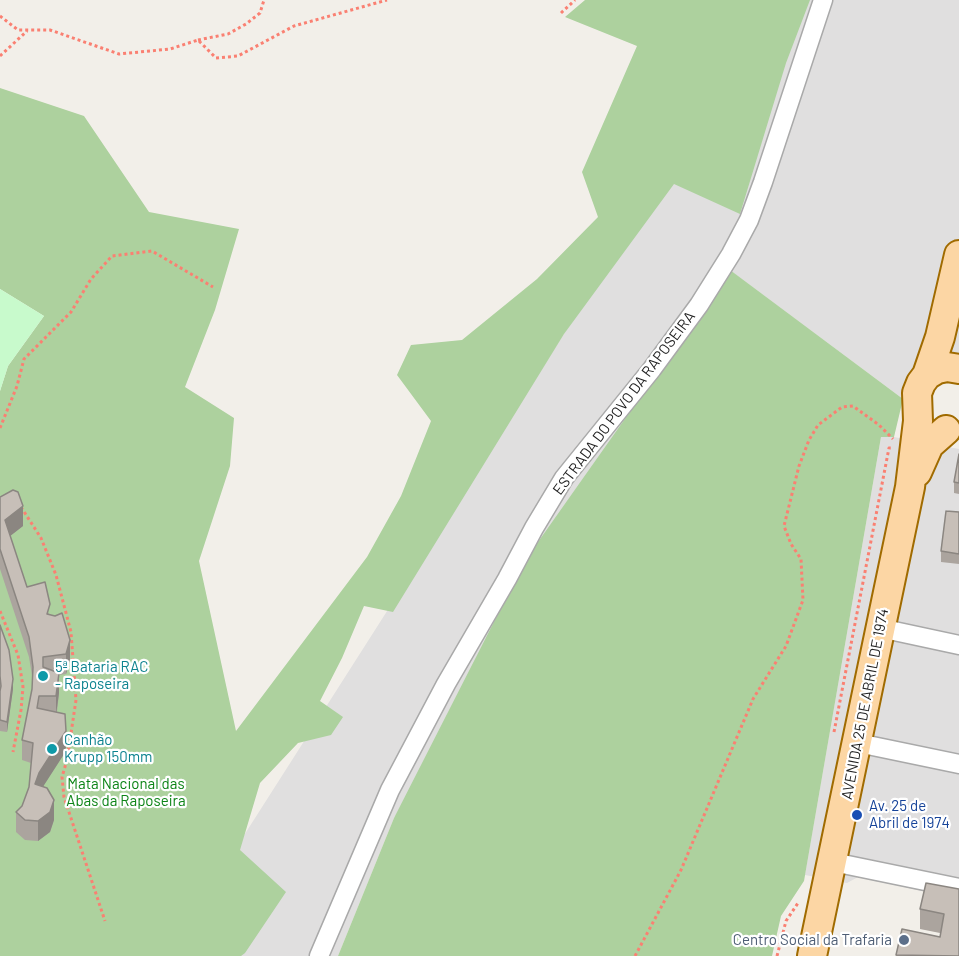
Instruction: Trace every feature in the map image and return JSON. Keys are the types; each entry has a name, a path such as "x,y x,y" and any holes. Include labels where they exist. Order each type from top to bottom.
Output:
{"main road":[{"name":"AVENIDA 25 DE ABRIL DE 1974","path":"813,956 910,487 918,421 917,393 927,375 940,337 959,255"},
{"path":"927,375 937,369 947,367 959,369"},
{"name":"AVENIDA 25 DE ABRIL DE 1974","path":"917,404 927,422 936,427 954,429"},
{"name":"AVENIDA 25 DE ABRIL DE 1974","path":"910,487 928,446 954,429"}],"street":[{"name":"ESTRADA DO POVO DA RAPOSEIRA","path":"319,956 390,790 446,684 534,528 564,478 652,369 699,304 731,254 749,220 823,0"},
{"path":"880,628 959,645"},
{"path":"858,743 959,764"},
{"path":"833,862 959,888"}],"path":[{"path":"0,16 18,30 50,30 120,54 170,49 228,34 260,13 264,0"},
{"path":"198,40 216,58 238,56 294,26 387,0"},
{"path":"561,13 575,0"},
{"path":"0,56 27,31"},
{"path":"0,428 17,386 24,358 71,312 91,279 112,256 152,251 213,286"},
{"path":"635,956 681,870 753,699 786,646 802,600 801,559 791,544 784,526 799,466 809,440 818,425 842,406 853,406 879,425 896,442"},
{"path":"20,504 41,538 56,575 71,632 76,700 67,760 62,777 64,797 105,921"},
{"path":"0,611 18,655 23,687 13,752"}],"shaded area":[{"path":"801,0 959,0 959,354 903,399 731,271 394,818 338,956 167,956 664,177"},
{"path":"881,437 894,437 959,449 959,899 858,877 847,883 805,875"}],"green space":[{"name":"Mata Nacional das Abas da Raposeira","path":"585,0 810,0 786,63 740,214 674,184 564,334 393,612 364,606 342,658 320,701 343,717 331,735 298,743 260,783 240,850 286,892 245,953 241,956 0,956 0,391 8,366 44,316 0,289 0,88 84,116 149,212 239,229 215,310 185,387 234,418 230,466 199,561 236,731 367,557 401,496 431,421 397,375 411,345 462,340 537,279 598,217 582,172 637,46 565,17"},
{"path":"730,270 903,399 894,437 881,437 804,881 781,916 772,956 338,956 394,818 526,559"},
{"path":"0,289 44,316 8,366 0,391"}],"building":[{"path":"959,454 959,483 954,482"},
{"name":"5ª Bataria RAC - Raposeira","path":"13,490 18,492 23,506 5,520 27,587 45,582 50,604 47,614 55,616 62,613 70,640 66,654 43,657 43,667 59,673 56,696 39,696 37,708 65,714 66,731 39,773 35,784 47,788 54,800 50,812 38,821 25,820 16,812 22,806 29,787 33,743 22,740 32,689 33,667 29,637 0,549 0,497"},
{"path":"946,511 959,512 959,554 941,551"},
{"path":"0,625 9,650 13,679 7,722 0,720"},
{"path":"926,883 959,889 959,956 896,955 902,929 940,937 944,914 920,909"}],"place":[{"name":"5ª Bataria RAC - Raposeira","path":"43,676"},
{"name":"Canhão Krupp 150mm","path":"52,749"},
{"name":"Av. 25 de Abril de 1974","path":"857,815"},
{"name":"Centro Social da Trafaria","path":"904,940"}]}
